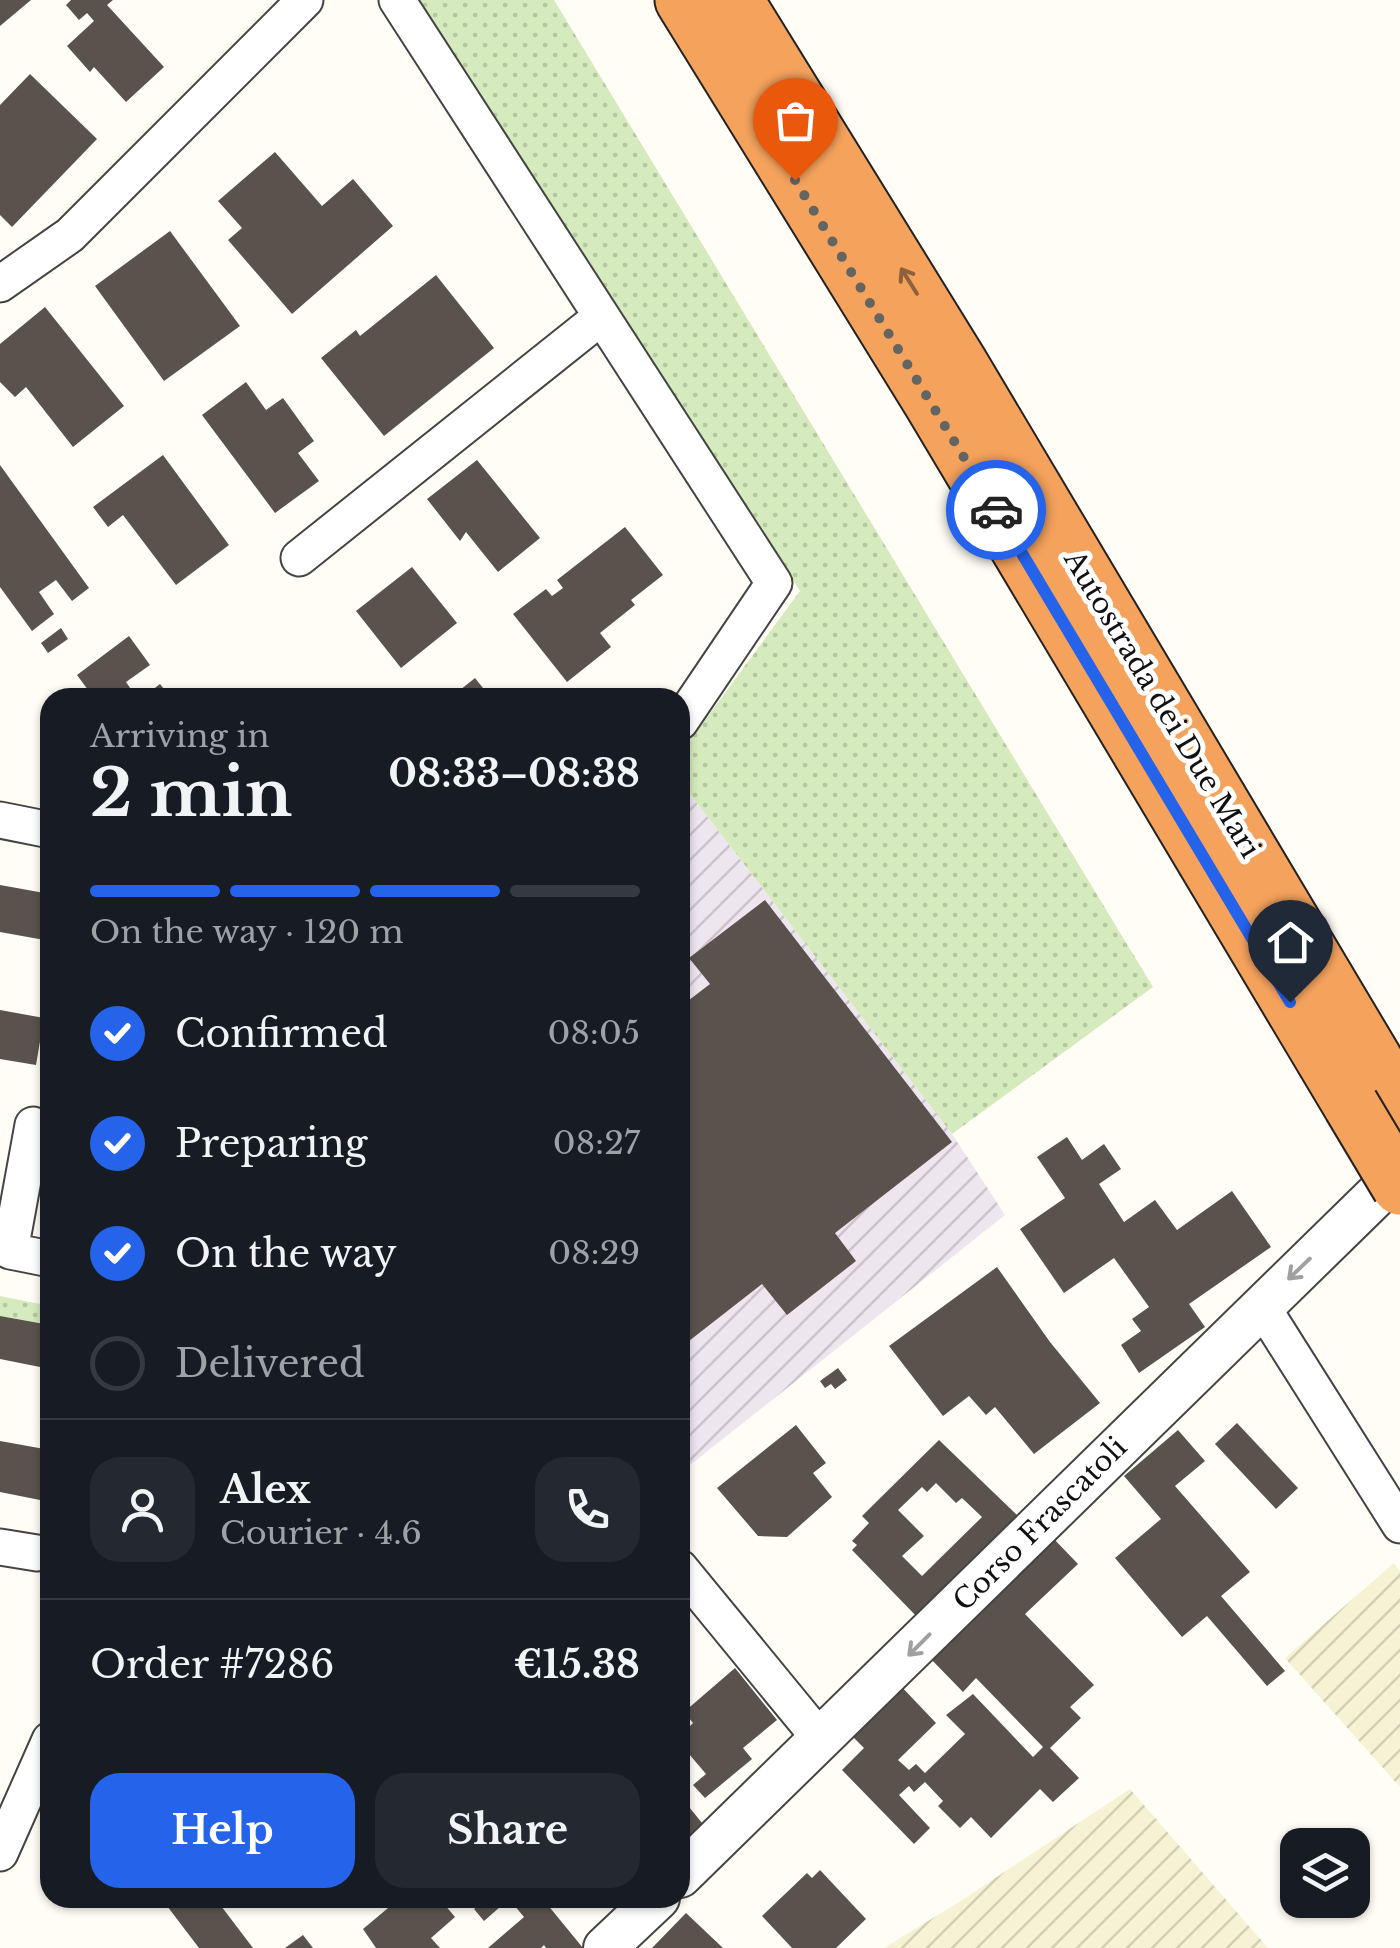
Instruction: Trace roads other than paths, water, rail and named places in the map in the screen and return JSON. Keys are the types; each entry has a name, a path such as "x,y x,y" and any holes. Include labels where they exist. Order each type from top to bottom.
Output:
{"highway":[{"name":"Autostrada dei Due Mari","path":"683,0 946,384"},
{"name":"Autostrada dei Due Mari","path":"734,0 946,384 1381,1099 1385,1194"}],"street":[{"path":"0,284 70,235 305,0"},
{"path":"397,0 774,583 690,707"},
{"path":"298,558 601,317"},
{"path":"0,820 40,828"},
{"path":"28,1124 10,1251 40,1257"},
{"name":"Corso Frascatoli","path":"690,1866 822,1741 1261,1305 1385,1194 1400,1172"},
{"path":"1261,1305 1400,1526"},
{"path":"0,1546 37,1554"},
{"path":"690,1580 822,1741"},
{"path":"0,1853 40,1763"},
{"path":"604,1948 647,1908"}]}
